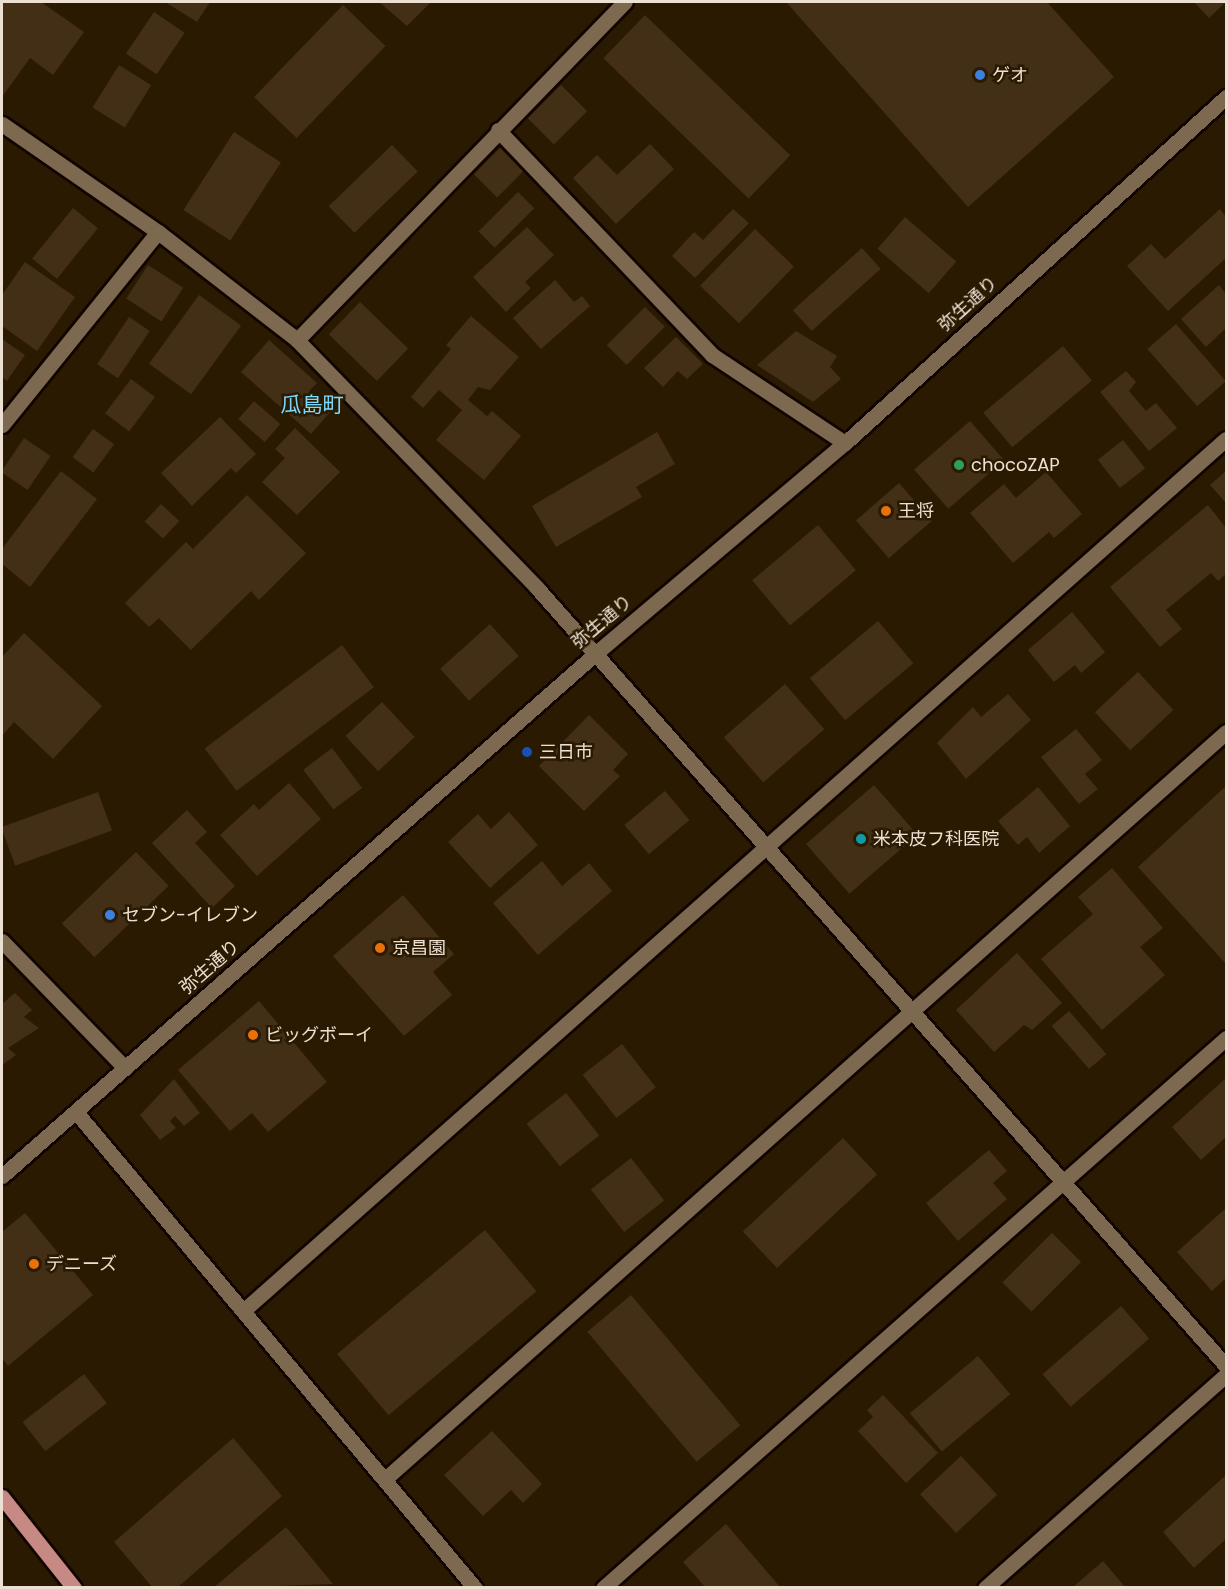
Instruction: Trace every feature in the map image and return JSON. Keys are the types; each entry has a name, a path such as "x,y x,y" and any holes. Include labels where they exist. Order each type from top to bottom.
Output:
{"main road":[{"path":"2,1497 74,1587"}],"street":[{"path":"297,340 498,130 625,2"},
{"name":"弥生通り","path":"2,1176 595,654 844,443 1227,97"},
{"path":"2,124 158,232 297,340 595,654 1227,1366"},
{"path":"498,130 712,355 844,443"},
{"path":"2,425 158,232"},
{"path":"243,1311 1227,439"},
{"path":"384,1479 1227,732"},
{"path":"2,941 125,1068"},
{"path":"603,1587 1227,1038"},
{"path":"76,1112 475,1587"},
{"path":"985,1587 1227,1375"}],"building":[{"path":"2,2 41,2 84,32 53,75 30,58 2,97"},
{"path":"165,2 210,2 197,22"},
{"path":"379,2 431,2 407,26"},
{"path":"786,2 1047,2 1114,77 968,207"},
{"path":"1194,2 1226,2 1209,18"},
{"path":"343,5 385,46 297,138 254,97"},
{"path":"154,12 185,33 157,74 126,53"},
{"path":"645,15 790,155 749,198 603,58"},
{"path":"119,65 151,85 125,128 93,107"},
{"path":"561,85 587,111 554,144 528,118"},
{"path":"234,132 281,162 230,240 183,210"},
{"path":"650,144 674,169 616,224 573,178 597,155 617,175"},
{"path":"392,145 418,172 354,233 329,206"},
{"path":"500,148 523,171 497,197 474,174"},
{"path":"518,192 534,208 495,248 478,232"},
{"path":"73,208 98,228 57,279 32,259"},
{"path":"733,209 749,223 695,278 672,256 694,232 703,240"},
{"path":"1220,209 1226,217 1226,258 1168,311 1127,266 1151,244 1165,259"},
{"path":"905,217 956,262 929,293 877,249"},
{"path":"527,227 554,255 525,282 531,288 506,312 473,277"},
{"path":"755,229 794,267 739,323 700,286"},
{"path":"862,248 881,269 812,331 793,310"},
{"path":"25,262 75,297 37,351 2,326 2,295"},
{"path":"148,265 183,288 161,321 126,299"},
{"path":"555,280 574,302 582,296 590,306 541,349 513,318"},
{"path":"1219,285 1226,294 1226,328 1206,347 1181,319"},
{"path":"199,295 241,326 191,394 149,364"},
{"path":"360,302 408,349 377,381 329,334"},
{"path":"645,307 665,327 627,365 607,345"},
{"path":"471,316 519,357 490,390 478,387 468,400 487,416 492,411 521,436 484,480 436,440 462,410 439,390 423,408 411,397 451,349 446,345"},
{"path":"129,317 150,331 118,378 97,364"},
{"path":"1176,324 1226,381 1197,406 1147,349"},
{"path":"796,331 837,356 830,367 841,379 813,402 757,365"},
{"path":"676,337 703,364 687,379 678,371 663,387 644,368"},
{"path":"2,339 25,355 7,381 2,377"},
{"path":"269,340 317,383 309,391 331,411 311,434 241,372"},
{"path":"1063,346 1092,380 1012,447 983,413"},
{"path":"1126,371 1136,382 1129,391 1146,411 1156,403 1177,428 1149,451 1100,392"},
{"path":"131,379 155,397 129,431 105,413"},
{"path":"254,401 280,424 265,442 238,419"},
{"path":"220,417 256,454 236,473 231,468 192,506 161,473"},
{"name":"chocoZAP","path":"970,421 1004,460 948,509 914,470"},
{"path":"295,428 340,472 297,515 262,482 285,458 275,449"},
{"path":"93,429 114,444 93,473 72,457"},
{"path":"657,432 675,464 636,487 642,497 556,547 532,506"},
{"path":"24,438 51,456 28,490 2,473"},
{"path":"1123,440 1145,468 1120,488 1098,460"},
{"path":"61,471 97,499 30,587 2,564 2,549"},
{"path":"1226,471 1226,503 1210,485"},
{"path":"1046,472 1082,514 1054,538 1049,532 1013,563 970,513 1004,484 1016,498"},
{"path":"899,483 932,521 889,558 856,520"},
{"path":"247,495 306,553 259,600 251,591 191,650 159,618 149,627 125,603 186,542 193,549"},
{"path":"161,504 179,521 163,539 145,522"},
{"path":"1208,505 1226,528 1226,574 1218,581 1211,573 1166,610 1182,629 1160,647 1110,587"},
{"path":"818,525 856,570 790,625 752,580"},
{"path":"1072,612 1105,652 1081,673 1075,665 1054,682 1028,650"},
{"path":"878,621 913,663 845,720 810,678"},
{"path":"490,624 519,656 469,701 440,669"},
{"path":"24,633 102,706 53,759 14,722 2,736 2,657"},
{"path":"342,645 374,687 237,791 205,749"},
{"path":"1138,672 1173,710 1130,750 1095,712"},
{"path":"785,684 824,729 763,782 724,737"},
{"path":"1008,694 1031,720 966,779 937,743 973,707 981,717"},
{"path":"382,702 415,737 378,771 345,736"},
{"path":"589,715 628,754 613,770 620,776 584,811 539,766"},
{"path":"1076,729 1102,760 1085,774 1098,789 1079,804 1041,757"},
{"path":"332,748 362,788 333,810 303,770"},
{"path":"289,783 321,819 257,876 220,835 254,804 259,810"},
{"name":"米本皮フ科医院","path":"874,785 917,835 849,894 806,844"},
{"path":"1226,786 1226,964 1138,867"},
{"path":"1038,787 1070,826 1039,853 1027,837 1018,845 998,821"},
{"path":"665,791 689,820 649,854 624,825"},
{"path":"98,792 112,831 15,866 2,827"},
{"path":"187,810 207,832 195,843 235,886 212,908 152,843"},
{"path":"509,812 538,845 490,888 448,842 478,814 491,829"},
{"path":"136,852 169,886 95,957 62,924"},
{"path":"542,861 562,886 589,863 612,891 538,955 493,903"},
{"path":"1112,868 1163,928 1140,947 1165,975 1102,1030 1041,959 1093,914 1078,897"},
{"path":"403,895 454,954 433,972 452,995 404,1036 333,956"},
{"path":"1017,953 1062,1003 1032,1030 1024,1025 994,1052 956,1010"},
{"path":"15,993 32,1010 24,1017 39,1028 8,1048 16,1055 2,1065 2,1004"},
{"name":"ビッグボーイ","path":"259,1001 327,1082 268,1132 252,1113 230,1131 178,1070"},
{"path":"1069,1011 1106,1054 1089,1069 1052,1026"},
{"path":"622,1044 656,1087 616,1118 583,1075"},
{"path":"1226,1078 1226,1137 1201,1160 1172,1127"},
{"path":"174,1079 200,1113 184,1126 175,1116 170,1121 176,1128 160,1140 140,1115"},
{"path":"566,1093 599,1136 560,1166 527,1124"},
{"path":"843,1138 877,1175 777,1268 743,1231"},
{"path":"989,1150 1007,1171 993,1183 1007,1199 958,1241 926,1203"},
{"path":"631,1158 664,1201 624,1232 591,1189"},
{"path":"1226,1208 1226,1278 1212,1291 1177,1252"},
{"name":"デニーズ","path":"25,1213 93,1295 8,1366 2,1358 2,1232"},
{"path":"485,1230 536,1291 389,1415 337,1354"},
{"path":"1052,1233 1081,1262 1031,1311 1003,1282"},
{"path":"631,1295 740,1425 697,1462 587,1332"},
{"path":"1121,1306 1149,1338 1071,1407 1043,1374"},
{"path":"978,1356 1010,1394 942,1452 910,1413"},
{"path":"84,1374 107,1403 45,1451 23,1422"},
{"path":"883,1395 938,1453 906,1483 858,1431 873,1417 867,1410"},
{"path":"492,1431 542,1484 523,1503 511,1490 483,1516 444,1475"},
{"path":"233,1438 282,1496 177,1588 153,1588 114,1542"},
{"path":"961,1456 997,1495 956,1533 920,1494"},
{"path":"1226,1475 1226,1539 1194,1568 1163,1532"},
{"path":"726,1524 781,1588 706,1588 683,1562"},
{"path":"286,1527 333,1584 213,1588"},
{"path":"1103,1561 1126,1588 1072,1588"}],"place":[{"name":"ゲオ","path":"980,75"},
{"name":"chocoZAP","path":"959,465"},
{"name":"王将","path":"886,511"},
{"name":"三日市","path":"527,752"},
{"name":"米本皮フ科医院","path":"861,839"},
{"name":"セブン-イレブン","path":"110,915"},
{"name":"京昌園","path":"380,948"},
{"name":"ビッグボーイ","path":"253,1035"},
{"name":"デニーズ","path":"34,1264"}],"district":[{"name":"瓜島町","path":"312,405"}]}
